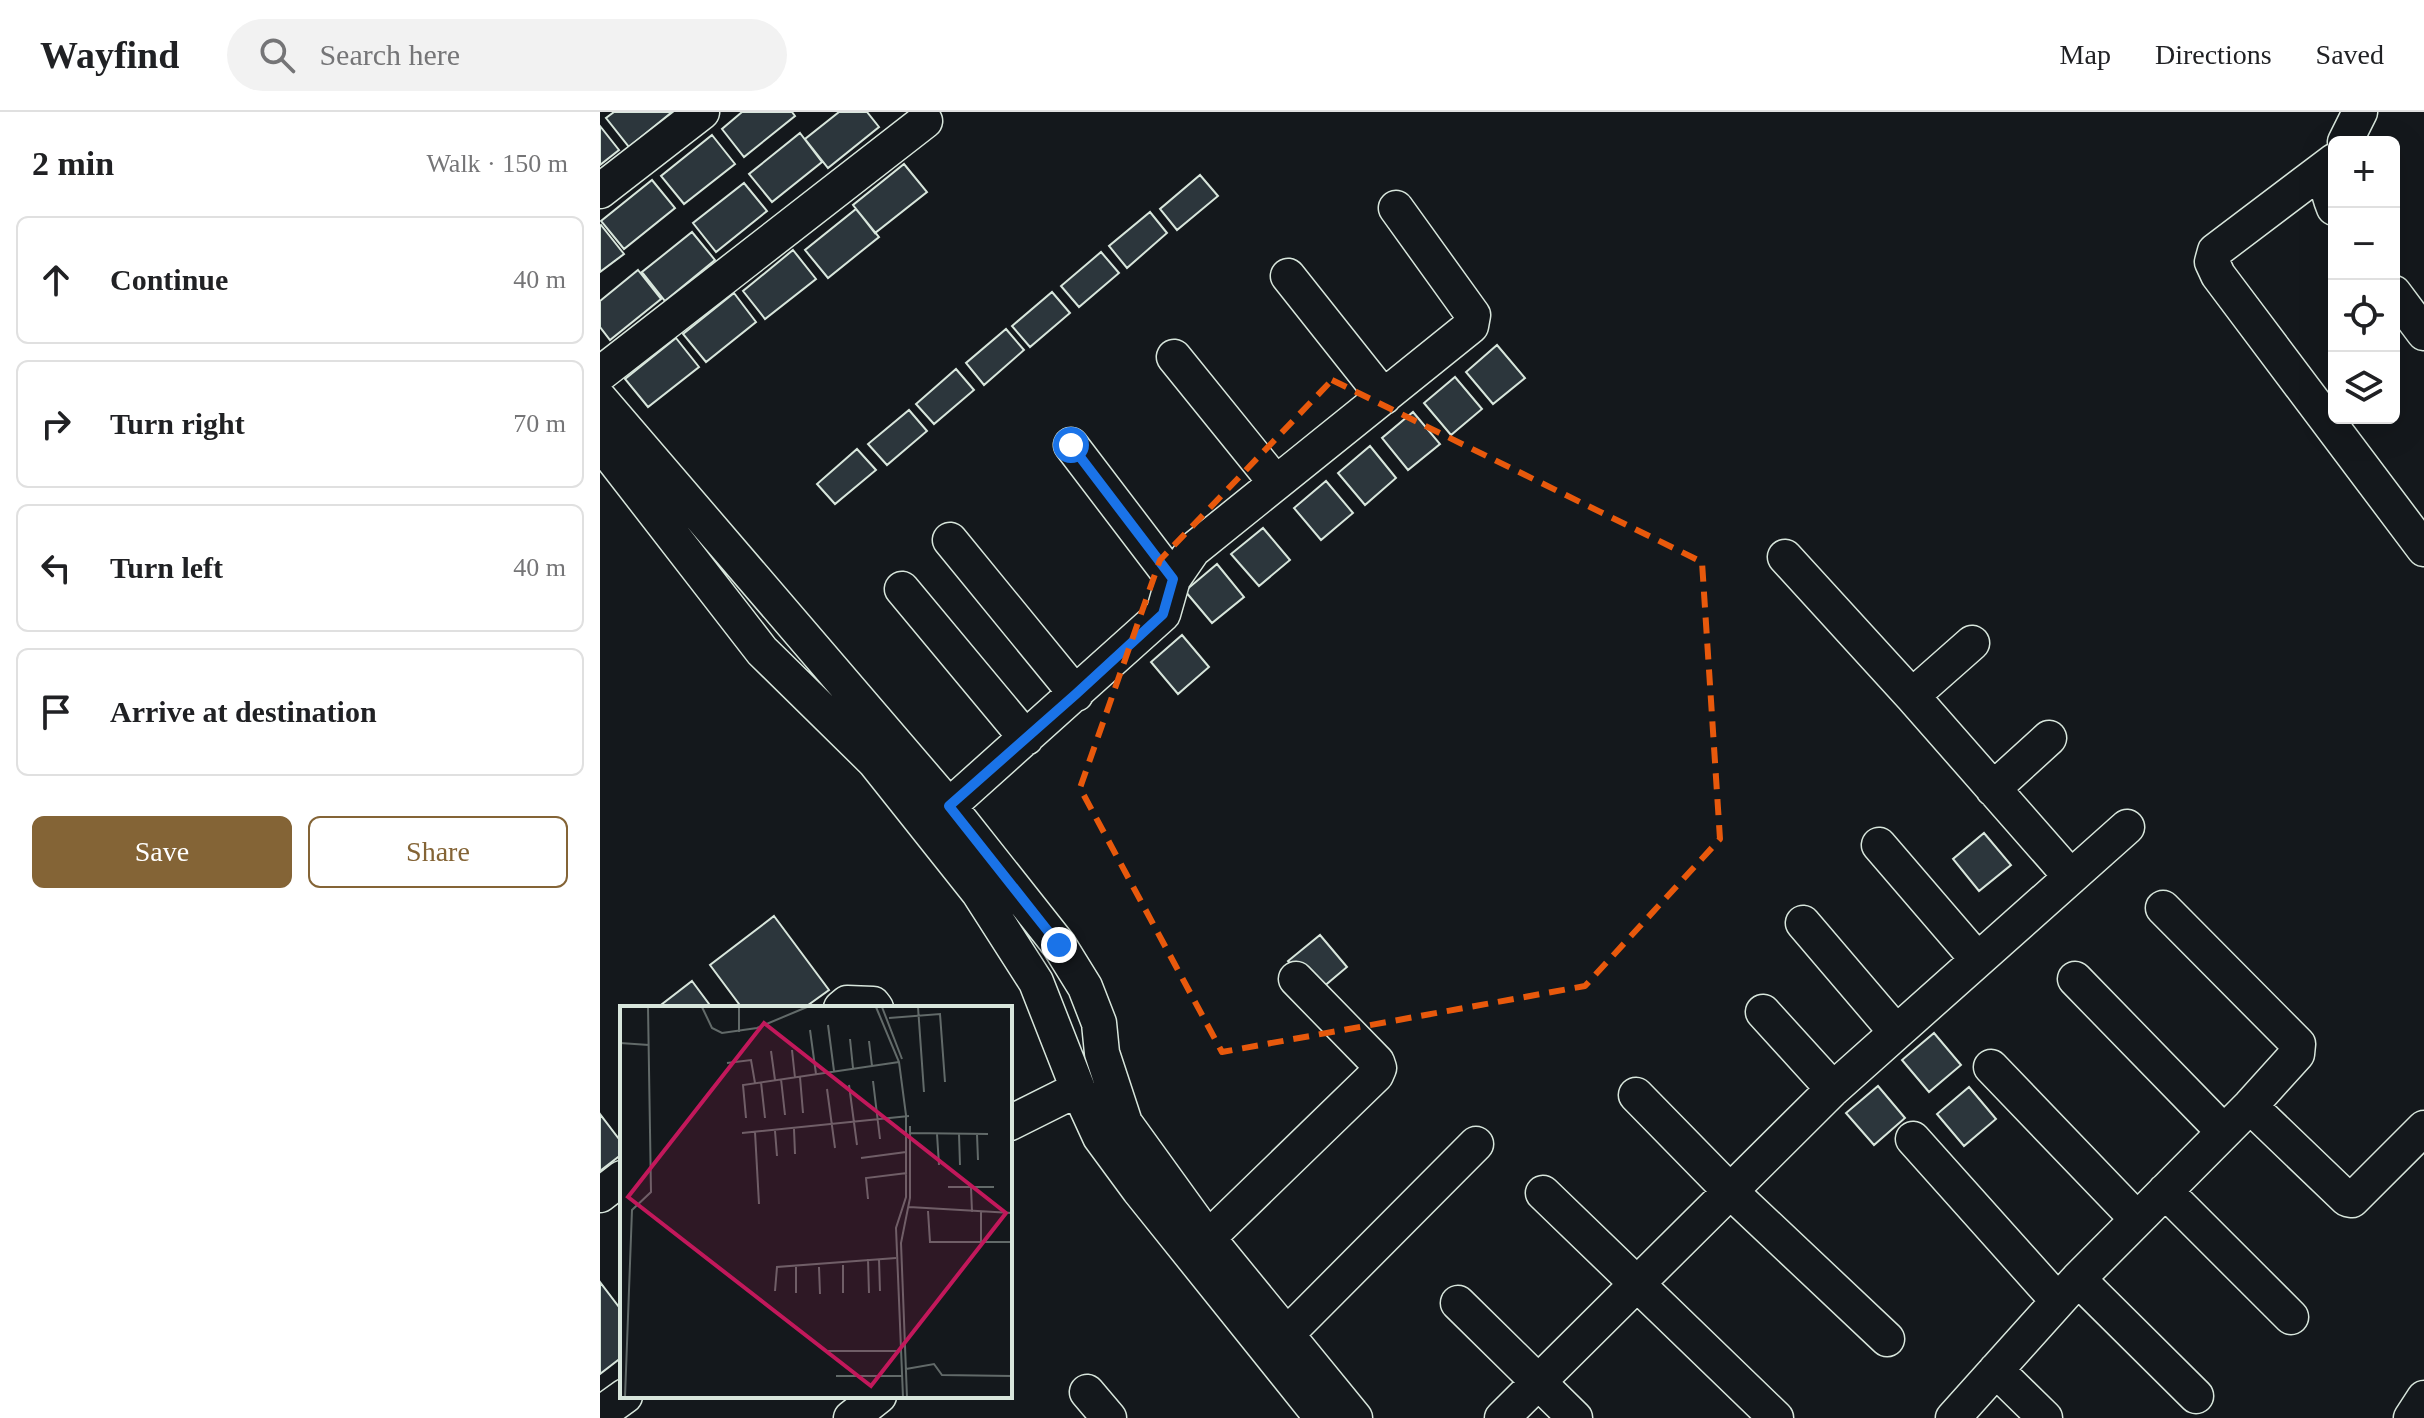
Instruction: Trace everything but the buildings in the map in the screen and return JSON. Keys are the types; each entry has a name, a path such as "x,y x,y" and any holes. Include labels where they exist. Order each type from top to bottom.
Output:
{"street":[{"path":"600,191 702,112"},
{"path":"2348,136 2360,112"},
{"path":"600,374 925,121"},
{"path":"2328,166 2215,251 2212,262 2218,275 2424,549"},
{"path":"2328,174 2328,194"},
{"path":"949,806 1163,614 1173,579 1193,550 1471,326 1473,315 1396,208"},
{"path":"1288,276 1384,397"},
{"path":"2400,301 2424,333"},
{"path":"1174,357 1276,483"},
{"path":"600,399 949,806 1059,945 1085,987 1099,1023 1108,1118 1139,1190 1322,1418"},
{"path":"600,442 762,651 874,761 979,893 1036,982 1078,1089 1108,1118 1125,1123 1208,1238 1355,1418"},
{"path":"1071,445 1173,579"},
{"path":"950,540 1076,694"},
{"path":"1785,557 2071,877"},
{"path":"902,589 1026,738"},
{"path":"1912,696 1972,643"},
{"path":"1993,789 2049,738"},
{"path":"1502,1418 1833,1089 2127,827"},
{"path":"1879,845 1977,959"},
{"path":"1953,1418 2068,1290 2250,1106 2297,1054 2298,1044 2163,908"},
{"path":"1803,923 1896,1032"},
{"path":"1058,1036 1075,970"},
{"path":"1208,1238 1376,1075 1379,1068 1377,1062 1296,979"},
{"path":"2075,979 2224,1132"},
{"path":"843,1006 847,1003 874,1006"},
{"path":"1763,1012 1833,1089"},
{"path":"1991,1067 2137,1219"},
{"path":"1012,1122 1078,1089"},
{"path":"1636,1095 1729,1190 1887,1339"},
{"path":"2250,1106 2347,1199 2352,1200 2424,1128"},
{"path":"1913,1139 2068,1290 2196,1396"},
{"path":"1288,1333 1476,1144"},
{"path":"2165,1191 2291,1317"},
{"path":"1543,1193 1776,1418"},
{"path":"1458,1303 1575,1418"},
{"path":"1996,1370 2045,1418"},
{"path":"1087,1392 1109,1418"},
{"path":"600,1414 622,1398"},
{"path":"2411,1418 2424,1398"}],"highlighted area":[{"path":"1332,380 1702,562 1720,839 1585,986 1222,1052 1080,788 1160,560"}],"route":[{"path":"1059,945 949,806 1163,614 1173,579 1071,445"}]}
